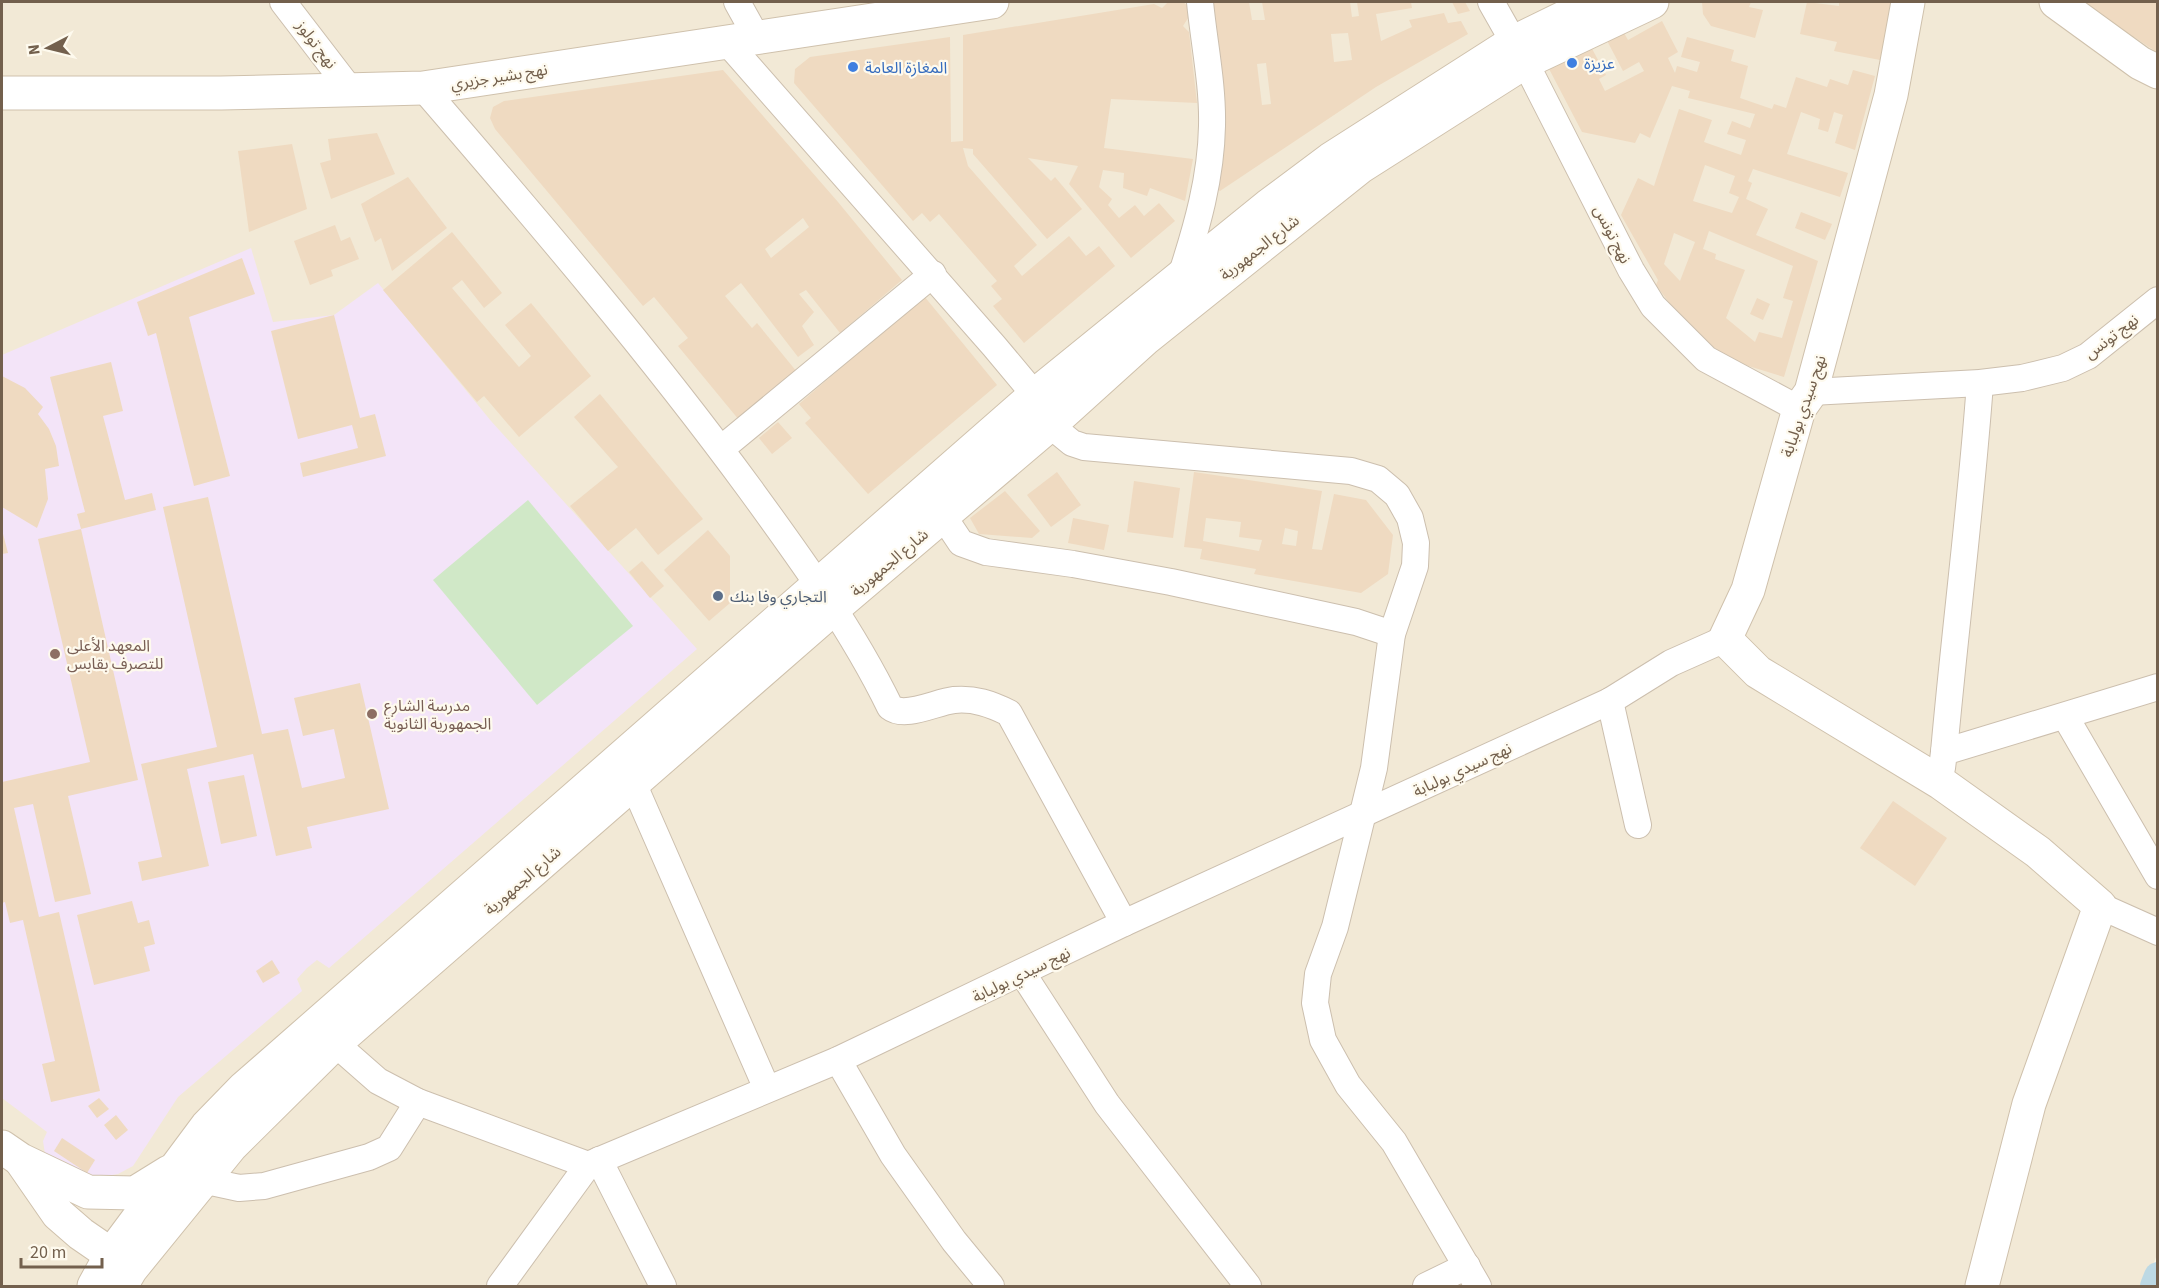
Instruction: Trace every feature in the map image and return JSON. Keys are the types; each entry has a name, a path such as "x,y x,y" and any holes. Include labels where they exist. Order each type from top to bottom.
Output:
{"main road":[{"name":"نهج بشير جزيري","path":"2,93 221,93 349,88 423,88 993,2"},
{"name":"شارع الجمهورية","path":"324,1034 827,595 944,516 1146,338 1360,167 1520,52 1596,2"},
{"name":"شارع الجمهورية","path":"94,1287 121,1270 191,1172 207,1126 243,1089 324,1034 633,783 1035,395 1181,276 1331,159 1520,52 1652,2"},
{"name":"نهج سيدي بولبابة","path":"1725,639 1748,590 1805,400 1891,95 1908,2"},
{"path":"2056,2 2140,63 2157,72"},
{"path":"1725,639 1758,672 1942,768 2100,906 2029,1104 1982,1287"},
{"path":"11,1154 88,1192 135,1193 191,1172"},
{"path":"11,1154 58,1214 121,1270"}],"street":[{"name":"نهج تولوز","path":"283,2 349,88"},
{"path":"737,2 742,40 1035,395 1061,434 1072,443 1084,447 1351,471 1378,478 1397,495 1410,518 1416,543 1415,566 1392,634 1374,768 1335,927 1318,974 1315,1003 1323,1040 1348,1085 1394,1142 1473,1276 1426,1287"},
{"path":"1181,276 1200,215 1212,126 1209,75 1200,2"},
{"name":"نهج تونس","path":"1491,2 1520,52 1631,270 1653,306 1706,359 1805,400 2022,378 2063,368 2088,356 2157,300"},
{"path":"423,88 642,348 721,449 827,595 890,707 902,711 954,700 974,700 1009,712 1124,923"},
{"path":"721,449 933,274"},
{"path":"1980,383 1971,505 1955,627 1942,768 2066,716 2157,687"},
{"path":"944,516 961,543 986,552 1073,564 1170,582 1356,622 1392,634"},
{"name":"نهج سيدي بولبابة","path":"594,1163 838,1060 1023,974 1124,923 1610,701 1671,663 1725,639"},
{"path":"1610,701 1638,825"},
{"path":"2066,716 2157,876"},
{"path":"633,783 767,1089"},
{"path":"2100,906 2157,932"},
{"path":"1023,974 1107,1104 1248,1287"},
{"path":"324,1034 378,1081 418,1102 594,1163 663,1287"},
{"path":"838,1060 893,1155 954,1241 991,1287"},
{"path":"191,1172 239,1188 264,1186 369,1157 389,1148 418,1102"},
{"path":"500,1287 594,1163"}],"shaded area":[{"path":"2,2 2157,2 2158,1252 2145,1286 2,1286"},
{"name":"مدرسة الشارع الجمهورية الثانوية","path":"251,248 273,322 334,315 378,283 491,421 697,649 329,968 317,960 307,968 297,979 302,991 178,1097 133,1166 118,1174 95,1178 45,1154 43,1141 47,1132 2,1098 2,355"}],"green space":[{"path":"528,500 633,626 537,705 433,580"}],"building":[{"path":"1168,2 1183,2 1188,6 1190,15 1183,26 1189,32 1197,103 1111,99 1104,148 1193,159 1185,201 1150,188 1147,196 1123,188 1124,173 1103,170 1099,187 1112,199 1108,205 1119,218 1135,205 1144,216 1159,203 1175,221 1131,258 1069,184 1078,166 1028,158 1051,181 1055,177 1082,209 1047,239 973,154 973,149 963,148 968,166 1037,245 1014,266 1022,276 1069,236 1086,256 1099,246 1115,266 1024,343 993,306 1002,299 991,286 997,281 939,214 930,222 922,213 913,221 794,83 795,69 810,57 950,37 951,142 963,141 963,35 1154,4 1162,8"},
{"path":"1210,2 1249,2 1252,20 1265,20 1262,2 1350,2 1352,17 1359,16 1357,2 1411,2 1412,8 1376,14 1381,41 1412,27 1409,20 1444,13 1448,23 1461,21 1468,34 1376,87 1220,191 1217,189","holes":["1348,33 1352,60 1334,62 1331,34","1266,63 1271,104 1262,105 1257,64"]},
{"path":"1452,2 1465,2 1470,11 1458,14"},
{"path":"1702,2 1751,2 1749,7 1763,10 1755,38 1711,26 1703,14"},
{"path":"1807,2 1839,6 1839,2 1892,2 1880,60 1834,51 1837,42 1800,34"},
{"path":"2071,2 2158,2 2158,53 2134,37 2131,45"},
{"path":"1662,21 1678,52 1668,58 1675,73 1677,66 1697,72 1700,62 1681,57 1687,37 1734,50 1731,61 1748,66 1740,98 1772,109 1774,104 1786,108 1796,77 1827,87 1830,79 1848,85 1853,70 1875,76 1855,150 1835,143 1843,115 1834,112 1828,132 1818,129 1820,119 1801,112 1787,154 1848,173 1840,197 1753,169 1748,181 1752,183 1746,199 1768,209 1756,235 1818,261 1784,377 1742,364 1740,367 1688,328 1656,285 1658,280 1621,215 1638,178 1654,186 1679,109 1712,120 1704,142 1741,155 1746,140 1727,134 1732,121 1750,128 1755,114 1688,98 1690,91 1672,86 1650,138 1640,133 1635,143 1582,132 1547,65 1589,43 1606,75 1599,79 1605,91 1644,71 1639,62 1623,71 1604,35 1620,26 1628,40","holes":["1705,165 1735,176 1729,193 1739,197 1732,213 1693,201","1709,231 1793,266 1783,298 1793,301 1782,338 1759,332 1755,342 1726,318 1745,270 1715,259 1716,254 1703,249","1674,233 1695,242 1680,281 1664,264"]},
{"path":"723,70 838,202 902,280 840,333 806,290 799,294 814,312 802,326 814,345 798,357 741,283 725,296 752,328 757,323 797,372 739,420 678,346 688,338 654,297 643,306 495,129 490,118 493,107 504,101","holes":["803,218 809,227 771,258 765,249"]},
{"path":"377,133 395,174 331,199 320,163 331,160 328,139"},
{"path":"292,144 307,209 249,232 238,151"},
{"path":"408,177 447,228 392,271 381,238 375,242 361,204"},
{"path":"1801,212 1832,224 1825,240 1795,228"},
{"path":"335,225 341,241 350,237 359,259 331,270 333,276 310,285 294,241"},
{"path":"452,232 502,293 484,308 462,280 452,288 519,367 531,356 505,325 531,303 591,376 519,437 484,396 477,402 383,290"},
{"path":"242,258 255,294 189,317 230,476 194,486 156,333 148,336 137,302"},
{"path":"924,296 997,385 868,494 805,423 811,418 799,404"},
{"path":"1757,298 1770,304 1763,320 1750,314"},
{"path":"334,315 360,418 375,414 386,456 303,477 300,463 358,448 352,425 298,439 271,331"},
{"path":"111,362 123,411 103,416 125,500 152,493 156,510 81,529 77,514 85,512 50,377"},
{"path":"2,376 25,388 43,407 38,414 49,429 56,446 59,466 45,469 48,499 37,528 2,507"},
{"path":"600,394 703,519 658,555 636,528 608,551 570,506 618,467 574,417"},
{"path":"778,422 792,438 772,454 759,438"},
{"path":"1057,472 1081,505 1051,527 1027,495"},
{"path":"1194,472 1322,491 1312,549 1322,550 1334,494 1366,500 1393,535 1388,574 1361,593 1254,574 1256,569 1200,559 1202,549 1184,547","holes":["1206,518 1241,522 1239,537 1262,540 1259,551 1203,541","1285,528 1298,531 1296,546 1282,544"]},
{"path":"1134,481 1180,488 1173,538 1127,532"},
{"path":"1005,491 1040,531 1032,538 979,534 970,518"},
{"path":"208,497 262,734 288,729 302,788 345,778 334,729 303,736 294,698 360,683 389,809 307,827 312,848 276,856 253,754 187,769 209,866 142,881 138,862 162,857 141,764 217,747 163,507"},
{"path":"1073,518 1109,525 1104,550 1068,543"},
{"path":"81,529 138,780 68,796 91,894 55,902 33,804 14,808 39,917 59,912 100,1091 51,1102 42,1064 55,1061 23,920 10,923 5,902 2,903 2,782 90,762 38,539"},
{"path":"2,530 8,553 2,554"},
{"path":"708,530 730,556 730,603 709,621 664,570"},
{"path":"642,561 664,586 650,598 629,572"},
{"path":"244,775 257,836 221,844 208,782"},
{"path":"1893,801 1947,838 1915,886 1860,848"},
{"path":"132,901 138,923 149,920 155,944 144,947 150,971 94,985 77,915"},
{"path":"272,960 280,973 263,983 256,971"},
{"path":"99,1098 109,1109 97,1118 88,1106"},
{"path":"116,1115 128,1130 116,1140 104,1125"},
{"path":"62,1138 95,1160 87,1173 54,1151"}],"waterway":[{"path":"2154,1286 2158,1276"}],"place":[{"name":"عزيزة","path":"1572,63"},
{"name":"المغازة العامة","path":"853,67"},
{"name":"التجاري وفا بنك","path":"718,596"},
{"name":"المعهد الأعلى للتصرف بقابس","path":"55,654"},
{"name":"مدرسة الشارع الجمهورية الثانوية","path":"372,714"}]}
